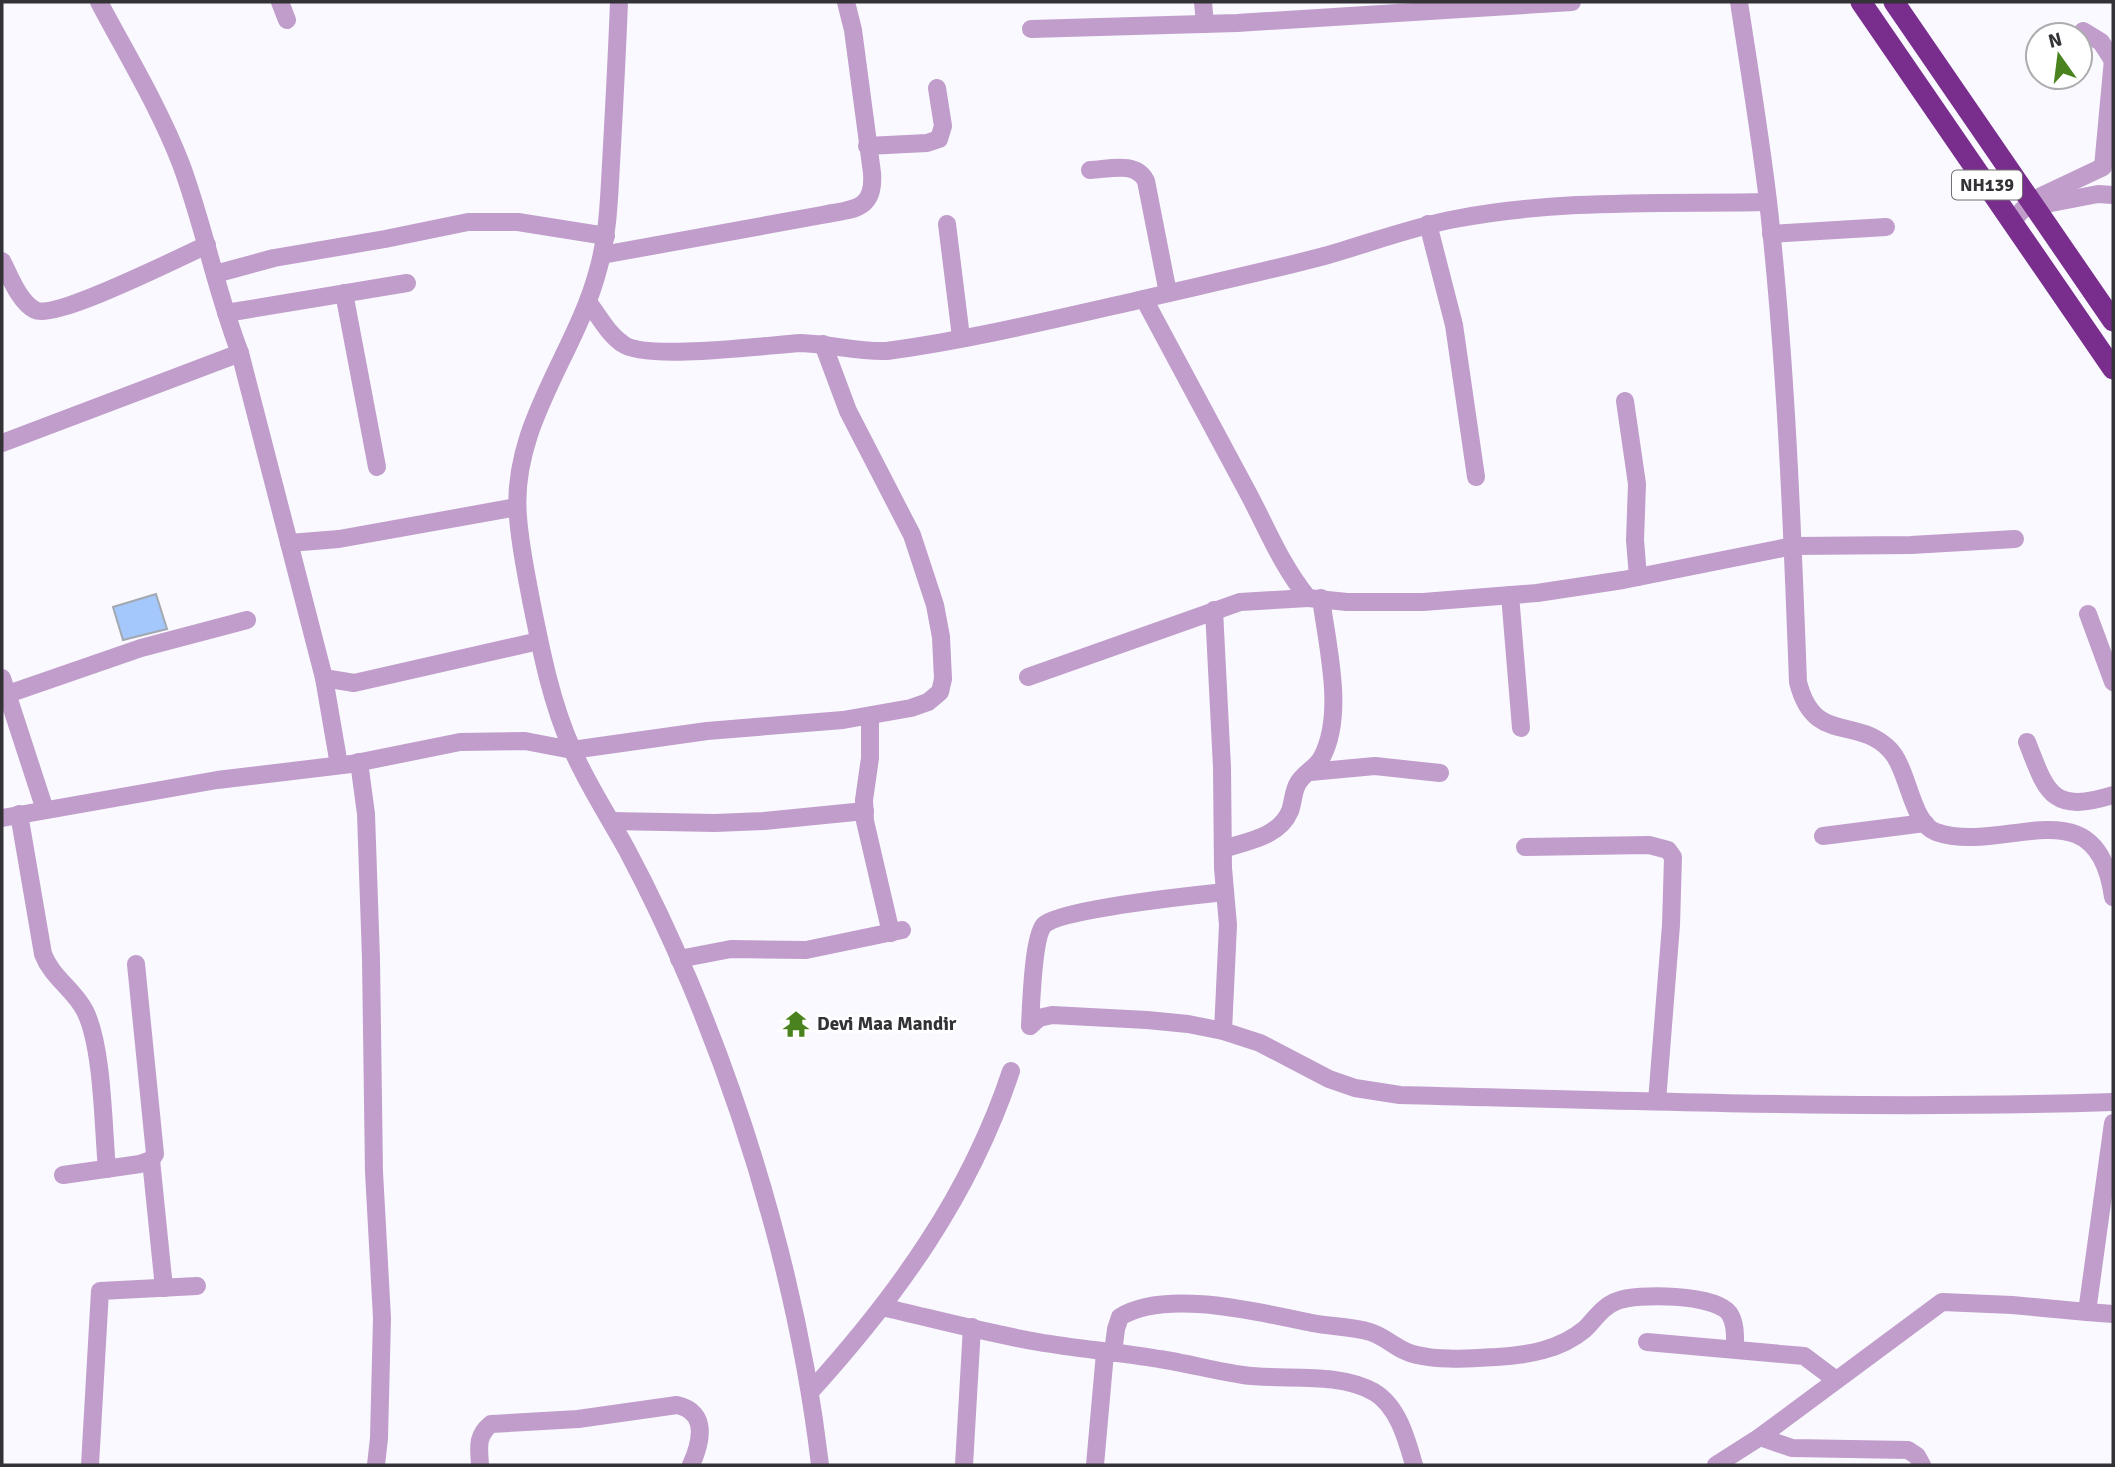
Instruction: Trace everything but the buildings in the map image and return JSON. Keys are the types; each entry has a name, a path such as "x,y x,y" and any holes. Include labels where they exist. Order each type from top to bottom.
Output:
{"highway":[{"name":"NH139","path":"1861,2 2113,369"},
{"name":"NH139","path":"1894,2 2113,321"}],"street":[{"path":"99,2 173,145 195,203 240,353 324,678 339,765"},
{"path":"280,2 287,20"},
{"path":"619,2 606,236 578,330 537,411 528,437 517,485 522,550 554,700 572,750 611,821 679,959 723,1066 752,1152 776,1241 810,1392 820,1465"},
{"path":"602,255 858,207 869,200 873,187 853,30 846,2"},
{"path":"1203,2 1205,24"},
{"path":"1031,29 1205,24 1572,2"},
{"path":"1739,2 1771,234 1793,546 1798,682 1802,698 1810,712 1821,722 1875,740 1889,749 1900,765 1925,823 1932,830 1947,835 1968,836 2067,831 2083,837 2096,847 2104,862 2113,897"},
{"path":"2012,221 2032,204 2103,167 2113,59 2101,42 2094,38"},
{"path":"867,146 927,144 939,139 943,134 943,125 937,88"},
{"path":"1090,170 1130,168 1137,169 1142,174 1146,181 1168,293"},
{"path":"2032,204 2098,194 2113,195"},
{"path":"588,302 624,346 641,351 668,352 801,343 823,344 854,351 887,351 1144,299 1328,255 1428,224 1469,216 1614,204 1768,202"},
{"path":"215,274 284,256 468,222 518,222 606,236"},
{"path":"947,224 961,337"},
{"path":"1428,224 1454,325 1476,477"},
{"path":"1771,234 1886,227"},
{"path":"2,261 27,304 37,311 48,312 83,301 206,245"},
{"path":"226,313 407,283"},
{"path":"344,293 377,467"},
{"path":"1144,299 1249,495 1279,558 1291,578 1314,598 1332,675 1333,714 1326,747 1317,765 1296,786 1290,810 1284,821 1275,831 1223,849"},
{"path":"107,1168 99,1074 90,1023 85,1010 52,973 43,954 10,816 217,780 359,762 460,742 525,741 572,750 694,732 844,720 911,708 928,702 940,692 943,679 941,637 935,604 912,536 848,411 823,344"},
{"path":"2,443 240,353"},
{"path":"1625,401 1636,476 1638,577"},
{"path":"289,543 339,540 517,507"},
{"path":"1028,677 1240,602 1314,598 1347,602 1423,601 1510,596 1638,577 1793,546 1911,545 2015,539"},
{"path":"1510,596 1521,728"},
{"path":"1214,610 1227,950 1223,1031"},
{"path":"2088,614 2113,682"},
{"path":"45,810 5,686 247,620"},
{"path":"324,678 354,683 540,641"},
{"path":"679,959 730,949 806,950 896,931 871,853 865,811 870,758 870,716"},
{"path":"2027,742 2050,794 2062,800 2077,802 2099,800 2113,795"},
{"path":"359,762 366,825 374,1172 382,1318 376,1465"},
{"path":"1310,772 1375,766 1440,773"},
{"path":"611,821 740,822 865,811"},
{"path":"1823,836 1925,823"},
{"path":"1525,847 1649,845 1668,850 1673,857 1671,925 1657,1101"},
{"path":"1225,892 1074,914 1044,925 1035,952 1030,1026 1040,1018 1070,1015 1147,1020 1223,1031 1261,1043 1329,1079 1377,1093 1657,1101 1994,1104 2113,1102"},
{"path":"136,964 156,1144 151,1160 164,1288"},
{"path":"810,1392 882,1307 946,1216 974,1162 1011,1071"},
{"path":"2087,1312 2113,1123"},
{"path":"63,1175 151,1160"},
{"path":"90,1465 100,1291 197,1286"},
{"path":"1095,1465 1109,1353 1115,1329 1121,1317 1137,1309 1175,1304 1239,1309 1361,1330 1378,1335 1402,1350 1421,1356 1450,1359 1521,1355 1553,1348 1567,1342 1610,1304 1642,1296 1704,1301 1721,1306 1732,1320 1735,1349"},
{"path":"1716,1465 1760,1437 1942,1302 2113,1314"},
{"path":"882,1307 1035,1342 1158,1358 1242,1375 1356,1384 1376,1393 1390,1407 1401,1427 1414,1465"},
{"path":"964,1465 972,1327"},
{"path":"1647,1342 1804,1356 1836,1380"},
{"path":"480,1465 479,1439 482,1431 491,1424 578,1419 677,1405 689,1408 699,1426 700,1441 691,1465"},
{"path":"1760,1437 1792,1448 1908,1450 1917,1455 1922,1465"}],"place":[{"name":"Devi Maa Mandir","path":"796,1024"}]}
